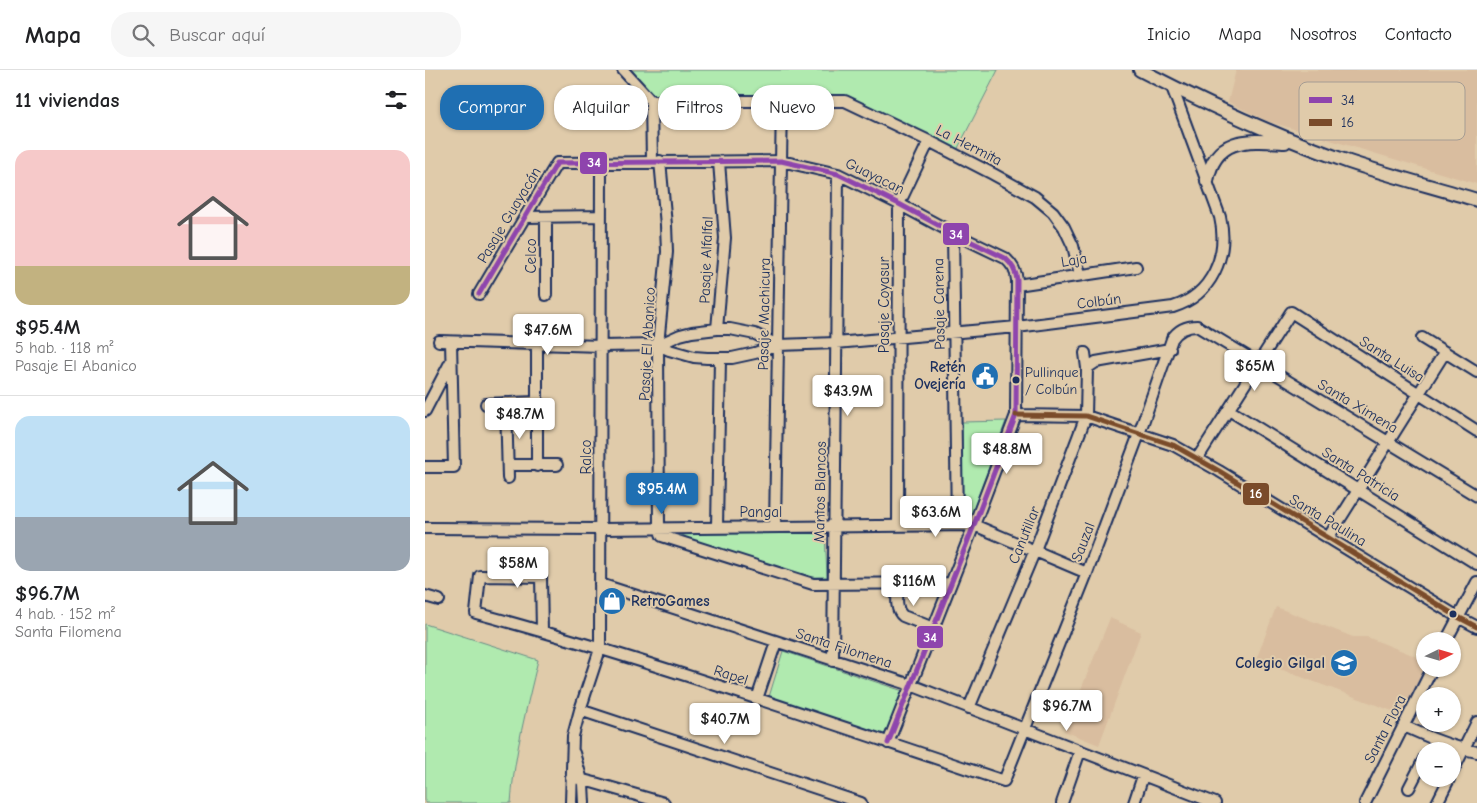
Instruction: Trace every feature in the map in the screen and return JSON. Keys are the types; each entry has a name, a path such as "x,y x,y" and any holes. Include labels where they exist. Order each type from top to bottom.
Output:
{"street":[{"path":"623,70 651,101 656,161"},
{"path":"1140,70 1252,125 1295,142 1372,169 1477,200"},
{"name":"Colbún","path":"439,341 601,346 658,345 681,354 719,358 749,355 778,345 836,343 1017,327 1185,304 1204,287 1215,271 1223,244 1223,234 1220,217 1172,87"},
{"name":"La Hermita","path":"651,101 751,102"},
{"name":"La Hermita","path":"834,102 845,102 929,141 1026,192 1053,212 1064,227 1073,246 1080,274"},
{"name":"Pasaje Machicura","path":"775,526 782,130"},
{"path":"1207,181 1209,170 1217,157 1222,151 1234,144 1253,140 1295,142"},
{"path":"899,204 929,141"},
{"name":"Pasaje El Abanico","path":"656,161 666,226 667,252 658,345 659,528"},
{"name":"Guayacan","path":"601,162 781,161 838,174 1005,258 1010,262 1015,271 1017,285 1016,415"},
{"name":"Ralco","path":"571,803 573,736 600,649 601,162"},
{"name":"Pasaje Guayacán","path":"479,294 557,163 601,162"},
{"name":"Pasaje Alfalfal","path":"717,329 725,238 719,162"},
{"name":"Mantos Blancos","path":"833,660 838,174"},
{"name":"Pasaje Coyasur","path":"898,526 899,204"},
{"name":"Celco","path":"545,216 545,295"},
{"path":"525,217 601,216"},
{"name":"Pasaje Carena","path":"953,233 957,525"},
{"name":"Laja","path":"1017,285 1136,267"},
{"name":"Santa Luisa","path":"1259,363 1291,312 1477,431"},
{"name":"Santa Ximena","path":"1197,326 1477,496"},
{"name":"Sauzal","path":"1003,781 1087,573 1173,339 1187,327 1197,326"},
{"name":"Colbún","path":"658,345 674,337 692,332 717,329 742,331 778,345"},
{"path":"1422,338 1477,372"},
{"path":"425,467 454,467 451,342"},
{"path":"537,344 537,466"},
{"path":"1087,368 1096,362 1170,348"},
{"path":"1328,538 1445,352"},
{"name":"Canutillar","path":"969,708 1035,550 1086,416 1087,368 1085,353"},
{"path":"717,527 719,358"},
{"path":"425,411 452,359"},
{"path":"1197,459 1259,363"},
{"path":"486,404 537,402"},
{"path":"506,403 508,478"},
{"name":"Santa Patricia","path":"1229,410 1477,564"},
{"path":"888,742 1016,415"},
{"name":"Santa Paulina","path":"1016,415 1086,416 1173,445 1477,627"},
{"path":"508,465 557,465"},
{"name":"Pangal","path":"425,528 601,529 974,525 1087,573"},
{"path":"659,528 662,536 813,584 951,583"},
{"name":"Rapel","path":"542,631 541,577 480,576 476,613 542,631 757,699 1003,781"},
{"path":"1450,632 1477,582"},
{"name":"Santa Filomena","path":"600,584 911,686 1080,751 1201,801 1215,803"},
{"path":"898,584 897,609 899,613 933,628"},
{"path":"425,596 439,600"},
{"path":"757,699 776,642"},
{"name":"Santa Flora","path":"1365,803 1428,678"},
{"path":"580,710 840,800 861,803"},
{"path":"1461,754 1477,722"},
{"path":"1404,726 1433,740 1463,750 1477,752"},
{"name":"Ralco","path":"572,747 582,779 584,803"},
{"path":"1062,803 1080,751"},
{"path":"1409,788 1416,774"},
{"path":"1134,803 1143,776"},
{"path":"571,777 664,803"},
{"path":"1437,803 1445,787"}],"shaded area":[{"path":"1236,70 1477,70 1477,184 1330,140 1465,140 1465,82 1299,82 1299,131 1267,121 1228,102"},
{"name":"Colegio Gilgal","path":"1276,607 1353,637 1367,637 1416,656 1416,678 1420,678 1403,715 1256,660"},
{"path":"1110,618 1141,632 1099,745 1064,731"}],"green space":[{"path":"630,70 998,70 956,152 848,99 834,99 834,85 751,85 751,98 741,98 741,85 658,85 658,97 653,97 648,91 648,85 643,85"},
{"path":"1006,421 971,516 963,515 962,422"},
{"path":"825,533 827,577 811,577 673,534"},
{"path":"425,624 538,660 518,749 511,803 425,803"},
{"path":"783,651 903,691 885,738 769,697"}],"transit line":[{"name":"34","path":"479,294 557,163 781,161 838,174 1005,258 1010,263 1015,271 1017,280 1016,415 888,743"},
{"name":"16","path":"1016,415 1086,416 1173,445 1477,627"}],"place":[{"name":"Retén Ovejería","path":"985,376"},
{"name":"Pullinque / Colbún","path":"1016,380"},
{"name":"RetroGames","path":"612,601"},
{"name":"Colegio Gilgal","path":"1344,663"}]}
